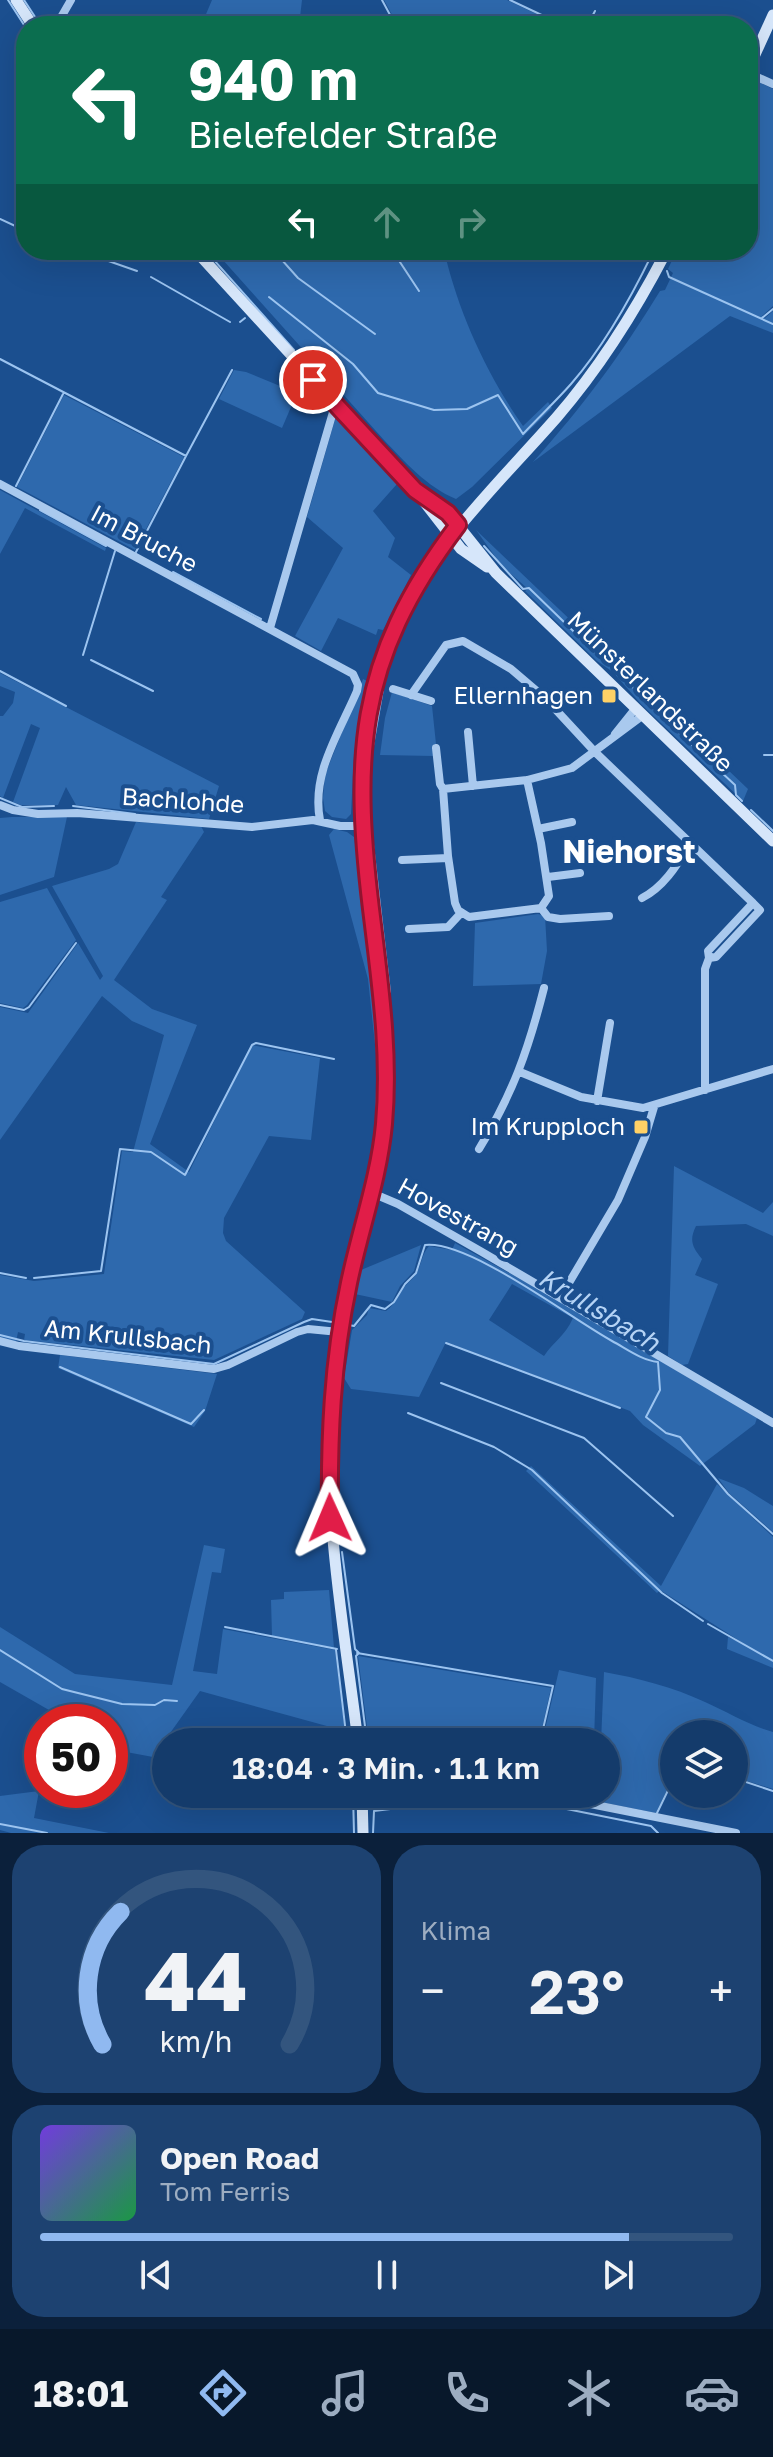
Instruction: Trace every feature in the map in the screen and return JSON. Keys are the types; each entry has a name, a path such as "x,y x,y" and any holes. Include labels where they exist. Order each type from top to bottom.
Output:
{"main road":[{"path":"758,49 773,15"},
{"path":"204,260 415,490"},
{"path":"356,1728 330,1518 330,1417 339,1332 372,1193 384,1126 386,1058 363,826 363,753 375,681 404,606 450,536 590,377 639,303 662,260"},
{"name":"Münsterlandstraße","path":"415,490 448,513 496,573 773,841"},
{"name":"Münsterlandstraße","path":"415,490 461,549 496,573"},
{"path":"362,1808 363,1833"}],"street":[{"path":"270,628 333,412 338,407"},
{"name":"Im Bruche","path":"0,484 349,670 356,679 357,691 320,774 316,799 320,820"},
{"path":"411,695 446,645 463,641 511,669 559,711 595,752 760,910 716,957 709,958 705,969 705,1090"},
{"path":"393,689 431,701"},
{"path":"443,789 527,780 572,768 627,729 638,713"},
{"path":"468,732 473,786"},
{"path":"436,748 455,903 461,913 469,917 541,908 549,896 548,877 527,780"},
{"name":"Bachlohde","path":"0,805 38,814 77,813 252,827 320,820 340,826 363,826"},
{"path":"538,829 572,822"},
{"path":"642,898 653,893 661,884 690,844"},
{"path":"402,860 448,858"},
{"path":"548,877 580,873"},
{"path":"541,908 548,917 560,919 609,916"},
{"path":"409,929 448,927 461,913"},
{"path":"479,1149 520,1072 544,988"},
{"path":"597,1101 610,1023"},
{"path":"520,1072 597,1101 643,1108 773,1069"},
{"path":"560,1298 618,1200 645,1137 654,1107"},
{"name":"Hovestrang","path":"372,1193 398,1204 773,1423"},
{"name":"Am Krullsbach","path":"0,1341 19,1346 214,1369 297,1332 308,1329 339,1332"},
{"path":"610,1808 736,1833"}],"shaded area":[{"path":"212,0 302,0 300,16 205,16"},
{"path":"384,0 507,0 541,16 393,16"},
{"path":"758,82 773,89 773,306 762,316 765,318 773,311 773,333 730,316 533,462 585,400 660,291 665,290 673,273 668,269 672,260 758,260"},
{"path":"223,260 447,260 475,342 497,386 523,426 548,402 552,408 456,499 426,481 384,440"},
{"path":"234,370 297,393 282,428 219,399"},
{"path":"64,395 184,457 135,550 17,487"},
{"path":"336,416 397,484 373,511 395,538 388,557 411,575 383,630 378,629 376,635 338,618 321,651 295,636 343,548 307,517"},
{"path":"0,490 106,548 105,551 25,508 0,554"},
{"path":"476,530 748,789 743,801 641,704 613,672 597,661 525,591 528,589 502,566"},
{"path":"0,673 219,786 209,819 76,805 66,787 58,805 21,805 13,802 40,728 31,724 3,798 0,796 0,716 13,703 15,692 0,686"},
{"path":"363,679 367,681 354,754 351,814 346,819 332,817 325,811 325,775"},
{"path":"392,692 432,706 436,744 433,745 434,756 380,755"},
{"path":"67,817 54,877 0,895 0,818"},
{"path":"136,822 201,826 204,832 161,897 167,900 114,980 152,1009 197,1025 150,1144 189,1172 252,1045 320,1058 311,1140 269,1136 224,1218 223,1233 226,1241 305,1312 302,1319 214,1360 24,1340 25,1334 18,1332 16,1342 0,1338 0,1275 34,1281 104,1274 122,1151 133,1152 164,1035 132,1021 102,996 0,1140 0,1007 28,1013 78,943 100,980 103,976 52,886 118,864"},
{"path":"334,829 354,837 379,1021 379,1113 375,1113 377,1063 368,979 329,835"},
{"path":"47,888 76,940 27,1005 23,1008 0,1003 0,902"},
{"path":"538,914 545,916 547,951 541,984 473,986 475,923"},
{"path":"674,1166 763,1213 773,1202 773,1236 746,1224 696,1226 693,1243 702,1259 695,1275 718,1284 688,1364 682,1365 668,1356"},
{"path":"455,1243 558,1300 757,1418 755,1424 700,1466 643,1425 630,1411 446,1342 419,1397 351,1389 344,1378 352,1330 367,1315 369,1308 386,1311 392,1305 416,1275 429,1246 452,1250","holes":["512,1284 573,1318 544,1356 489,1320"]},
{"path":"421,1245 414,1271 400,1286 392,1302 355,1294 361,1270"},
{"path":"60,1355 217,1374 205,1411 194,1427 58,1368"},
{"path":"531,1466 661,1586 717,1484 773,1537 773,1668 727,1649 728,1637 746,1645 660,1590 657,1593 526,1471"},
{"path":"718,1478 744,1488 773,1506 773,1532 729,1493"},
{"path":"204,1545 225,1549 221,1573 212,1572 193,1671 217,1674 223,1629 335,1650 345,1728 334,1728 200,1691 174,1728 152,1728 152,1757 128,1752 128,1704 38,1704 0,1682 0,1627 75,1674 172,1685"},
{"path":"329,1590 334,1648 272,1636 271,1600 284,1599 284,1592"},
{"path":"358,1656 551,1688 542,1728 367,1728"},
{"path":"559,1670 596,1678 594,1728 545,1728"},
{"path":"604,1672 680,1692 742,1720 660,1720 660,1805 656,1813 620,1806 620,1728 602,1728"},
{"path":"748,1723 773,1732 773,1789 748,1781"},
{"path":"24,1793 24,1808 36,1808 34,1818 109,1833 11,1833 0,1830 0,1796"}],"waterway":[{"path":"8,0 18,16"},
{"path":"24,0 34,16"},
{"path":"382,0 391,16"},
{"path":"510,0 544,16"},
{"path":"592,16 595,11"},
{"path":"0,219 16,226"},
{"path":"106,260 137,271"},
{"path":"214,260 294,350"},
{"path":"282,260 298,278 375,334"},
{"path":"399,260 419,291"},
{"path":"269,297 353,364 378,393 434,410 467,409 498,395 523,434 571,384 595,353 649,260"},
{"path":"667,271 669,277 773,324"},
{"path":"151,277 230,322"},
{"path":"762,318 773,309"},
{"path":"240,322 245,318"},
{"path":"0,359 186,456 136,552"},
{"path":"186,456 232,370"},
{"path":"16,486 63,394"},
{"path":"404,470 449,506"},
{"path":"40,510 106,546"},
{"path":"484,546 523,589 529,588 600,657 616,668 646,702 735,785 736,795 742,801"},
{"path":"83,655 115,551"},
{"path":"173,572 261,619"},
{"path":"91,660 153,691"},
{"path":"0,671 66,706"},
{"path":"371,818 371,757 383,689"},
{"path":"764,755 773,755"},
{"path":"0,798 22,807 54,806"},
{"path":"73,806 135,814"},
{"path":"751,810 773,831"},
{"path":"372,836 390,992"},
{"path":"0,1005 24,1010 29,1007 76,943"},
{"path":"34,1278 101,1271 120,1149 151,1152 185,1175 252,1045 256,1043 334,1059"},
{"name":"Krullsbach","path":"349,1325 354,1326 371,1305 385,1309 394,1302 416,1273 425,1245 444,1247 492,1267 629,1351 658,1362 660,1390 646,1417 666,1433 680,1437 728,1494 773,1534"},
{"path":"0,1273 26,1278"},
{"name":"Krullsbach","path":"0,1335 24,1341 214,1364 312,1319 332,1322"},
{"path":"446,1343 620,1408"},
{"path":"60,1367 191,1424 204,1410"},
{"path":"441,1383 584,1438 673,1516"},
{"path":"408,1413 494,1447 532,1470 662,1593 703,1621"},
{"path":"342,1552 355,1649 359,1653 356,1656 365,1728"},
{"path":"708,1624 773,1661"},
{"path":"225,1627 337,1649"},
{"path":"0,1650 62,1689 122,1704 155,1705 164,1700 177,1701"},
{"path":"336,1650 345,1728"},
{"path":"357,1653 553,1686 543,1728"},
{"path":"748,1783 773,1791"},
{"path":"657,1813 660,1807"},
{"path":"353,1808 354,1833"},
{"path":"373,1833 374,1811 399,1808"},
{"path":"562,1808 651,1826 658,1833"},
{"path":"0,1824 47,1833"}],"place":[{"name":"Ellernhagen","path":"609,696"},
{"name":"Im Krupploch","path":"641,1127"}],"district":[{"name":"Niehorst","path":"629,852"}],"route":[{"path":"313,380 415,490 448,513 458,525 404,606 386,646 367,720 361,789 367,876 384,1018 386,1099 372,1193 339,1332 329,1446 330,1518"}]}
